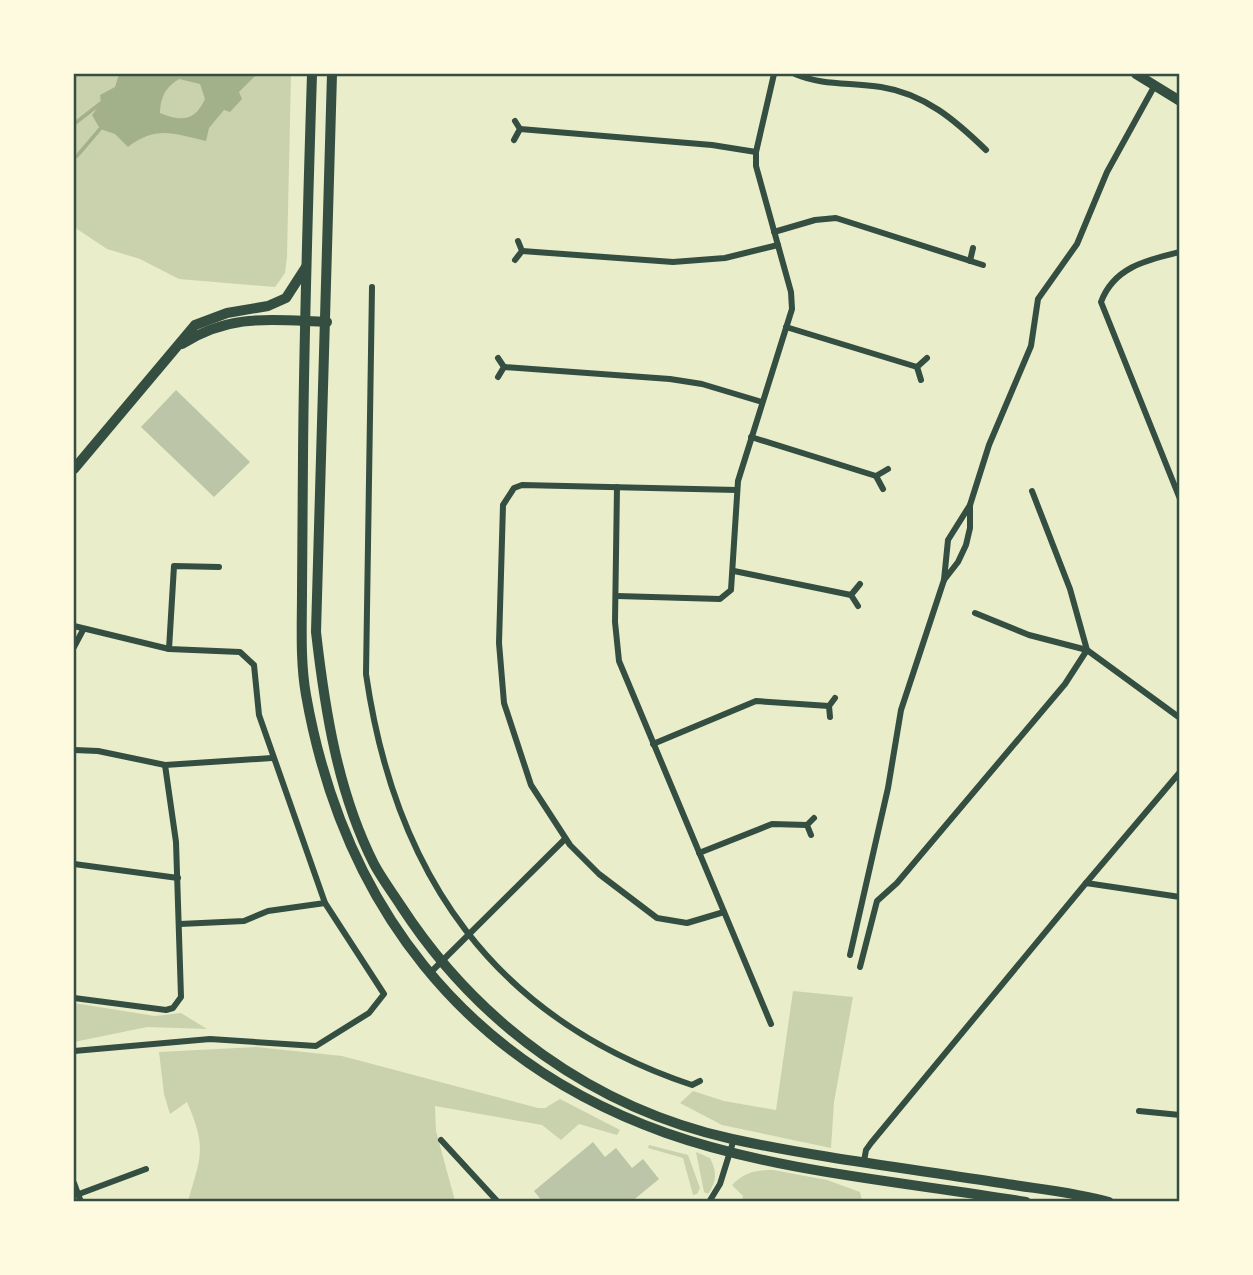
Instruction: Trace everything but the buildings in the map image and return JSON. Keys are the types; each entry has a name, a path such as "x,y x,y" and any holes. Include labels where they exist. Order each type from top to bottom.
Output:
{"main road":[{"path":"312,74 302,638 305,692 332,806 352,851 407,946 482,1027 521,1059 572,1090 665,1132 732,1153 1026,1202"},
{"path":"332,74 327,322 316,632 323,696 351,807 375,865 442,964 489,1014 570,1076 663,1117 734,1139 1109,1202"},
{"path":"1136,74 1180,100"},
{"path":"74,469 195,325 209,318 268,306 286,298 307,265"},
{"path":"173,350 207,328 232,321 327,322"}],"street":[{"path":"617,596 720,599 732,590 737,490 792,309 791,292 756,166 756,152 774,74"},
{"path":"795,74 823,83 882,87 920,98 954,118 986,150"},
{"path":"850,955 888,788 901,710 944,580 948,540 970,505 989,445 1031,346 1038,299 1077,244 1107,172 1155,85"},
{"path":"515,121 520,129"},
{"path":"520,129 756,152"},
{"path":"514,140 520,129"},
{"path":"774,232 816,220 836,219 983,265"},
{"path":"518,241 522,251"},
{"path":"522,251 673,262 725,258 778,245"},
{"path":"970,261 973,248"},
{"path":"515,260 522,251"},
{"path":"1180,252 1138,264 1120,274 1112,280 1101,302 1180,499"},
{"path":"372,286 366,674 374,728 386,776 404,825 445,904 468,936 508,977 581,1034 655,1073 692,1085 700,1081"},
{"path":"786,327 917,367"},
{"path":"498,358 504,367"},
{"path":"917,367 927,358"},
{"path":"504,367 670,379 702,384 762,402"},
{"path":"498,377 504,367"},
{"path":"917,367 920,380"},
{"path":"751,437 876,476 883,489"},
{"path":"876,476 888,469"},
{"path":"724,912 687,923 657,918 599,874 565,839 531,785 517,750 504,704 500,672 503,505 514,488 522,485 737,490"},
{"path":"617,487 619,661 771,1024"},
{"path":"860,967 877,901 897,883 1065,684 1087,650 1070,589 1032,491"},
{"path":"944,580 958,562 966,545 970,528 970,505"},
{"path":"169,649 174,566 219,567"},
{"path":"734,571 851,595 858,607"},
{"path":"851,595 860,584"},
{"path":"975,613 1029,635 1087,650 1180,718"},
{"path":"74,626 169,649 240,652 248,657 254,665 259,715 272,758 325,902 384,994 369,1013 316,1046 210,1039 74,1051"},
{"path":"74,647 83,630"},
{"path":"830,717 829,706 835,698"},
{"path":"653,744 756,701 829,706"},
{"path":"74,750 98,751 165,765 272,758"},
{"path":"74,998 166,1010 173,1008 181,997 178,878 165,765"},
{"path":"864,1161 866,1150 871,1143 1180,772"},
{"path":"699,853 772,824 807,825 814,818"},
{"path":"807,825 811,835"},
{"path":"430,973 565,839"},
{"path":"74,864 178,878"},
{"path":"1086,883 1180,897"},
{"path":"180,924 244,921 268,911 325,902"},
{"path":"1139,1111 1180,1115"},
{"path":"709,1202 720,1184 732,1153 734,1139"},
{"path":"441,1140 499,1202"},
{"path":"79,1194 146,1168"},
{"path":"74,1183 82,1202"}],"shaded area":[{"path":"74,74 291,74 287,257 285,273 275,287 179,279 140,259 107,249 74,227"},
{"path":"119,74 257,74 239,92 242,99 230,112 224,110 209,128 206,141 165,133 148,136 128,147 115,134 100,129 92,115 101,103 100,95 115,87","holes":["179,79 200,84 205,99 197,112 187,118 175,118 160,113 165,93 174,82"]},
{"path":"793,991 853,997 834,1102 831,1148 722,1125 680,1103 693,1091 724,1101 776,1110"},
{"path":"74,1003 155,1016 181,1013 207,1029 147,1027 74,1042"},
{"path":"256,1047 342,1056 538,1108 545,1108 560,1099 620,1130 617,1135 579,1124 561,1140 542,1125 435,1106 436,1131 455,1201 188,1201 199,1162 200,1142 187,1102 170,1114 164,1094 159,1052"},
{"path":"649,1145 688,1155 700,1188 697,1194 693,1195 683,1158 648,1148"},
{"path":"696,1152 710,1158 714,1168 714,1181 708,1194 704,1192"},
{"path":"773,1170 827,1180 860,1192 862,1201 742,1201 743,1196 732,1185 751,1173"}],"waterway":[{"path":"74,124 101,103"},
{"path":"77,156 100,129"}]}
